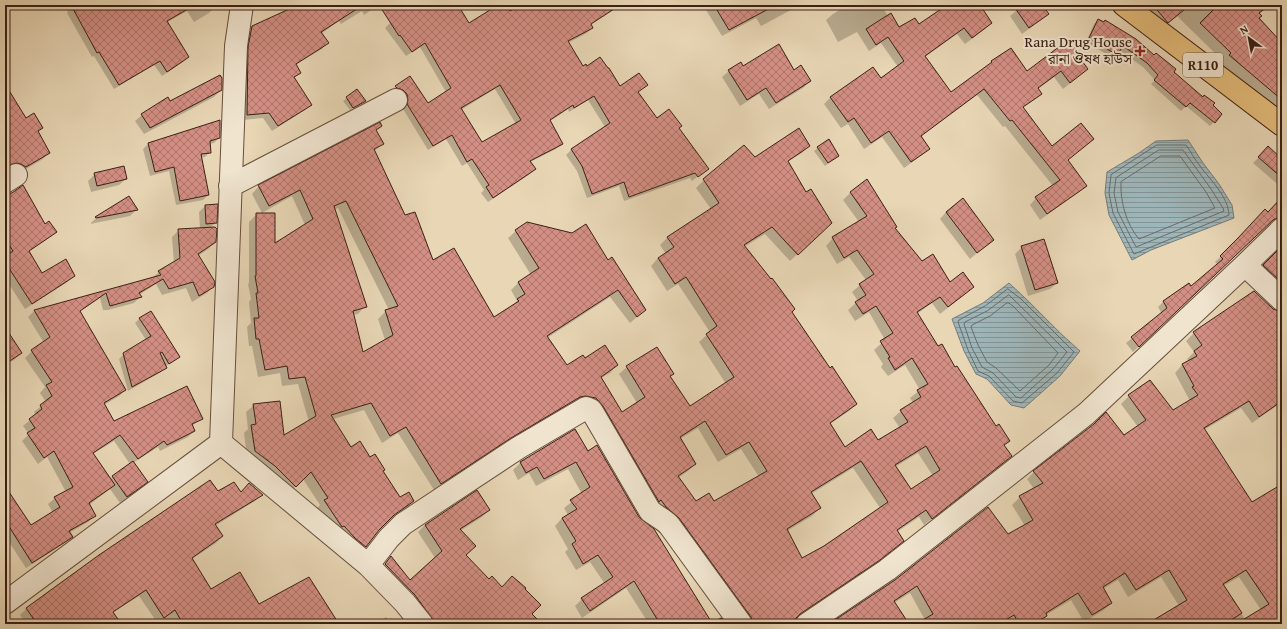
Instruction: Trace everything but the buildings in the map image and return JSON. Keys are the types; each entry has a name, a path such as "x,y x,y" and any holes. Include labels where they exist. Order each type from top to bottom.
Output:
{"main road":[{"name":"R110","path":"1124,5 1282,125"}],"street":[{"path":"221,443 236,46 242,5"},
{"path":"230,186 396,100"},
{"path":"807,624 887,570 1086,414 1282,229"},
{"path":"1245,265 1282,300"},
{"path":"368,565 403,524 518,448 586,408 591,410 650,511 655,516 665,520 669,524 741,624"},
{"path":"221,443 368,565 406,603 422,624"},
{"path":"5,602 221,443"}],"water":[{"path":"1188,140 1232,205 1234,218 1151,250 1132,260 1109,215 1105,193 1107,172 1156,141"},
{"path":"1009,283 1080,351 1060,376 1024,408 1011,405 987,379 976,374 964,351 952,319 983,303"}],"place":[{"name":"Rana Drug House রানা ঔষধ হাউস","path":"1140,51"}]}
